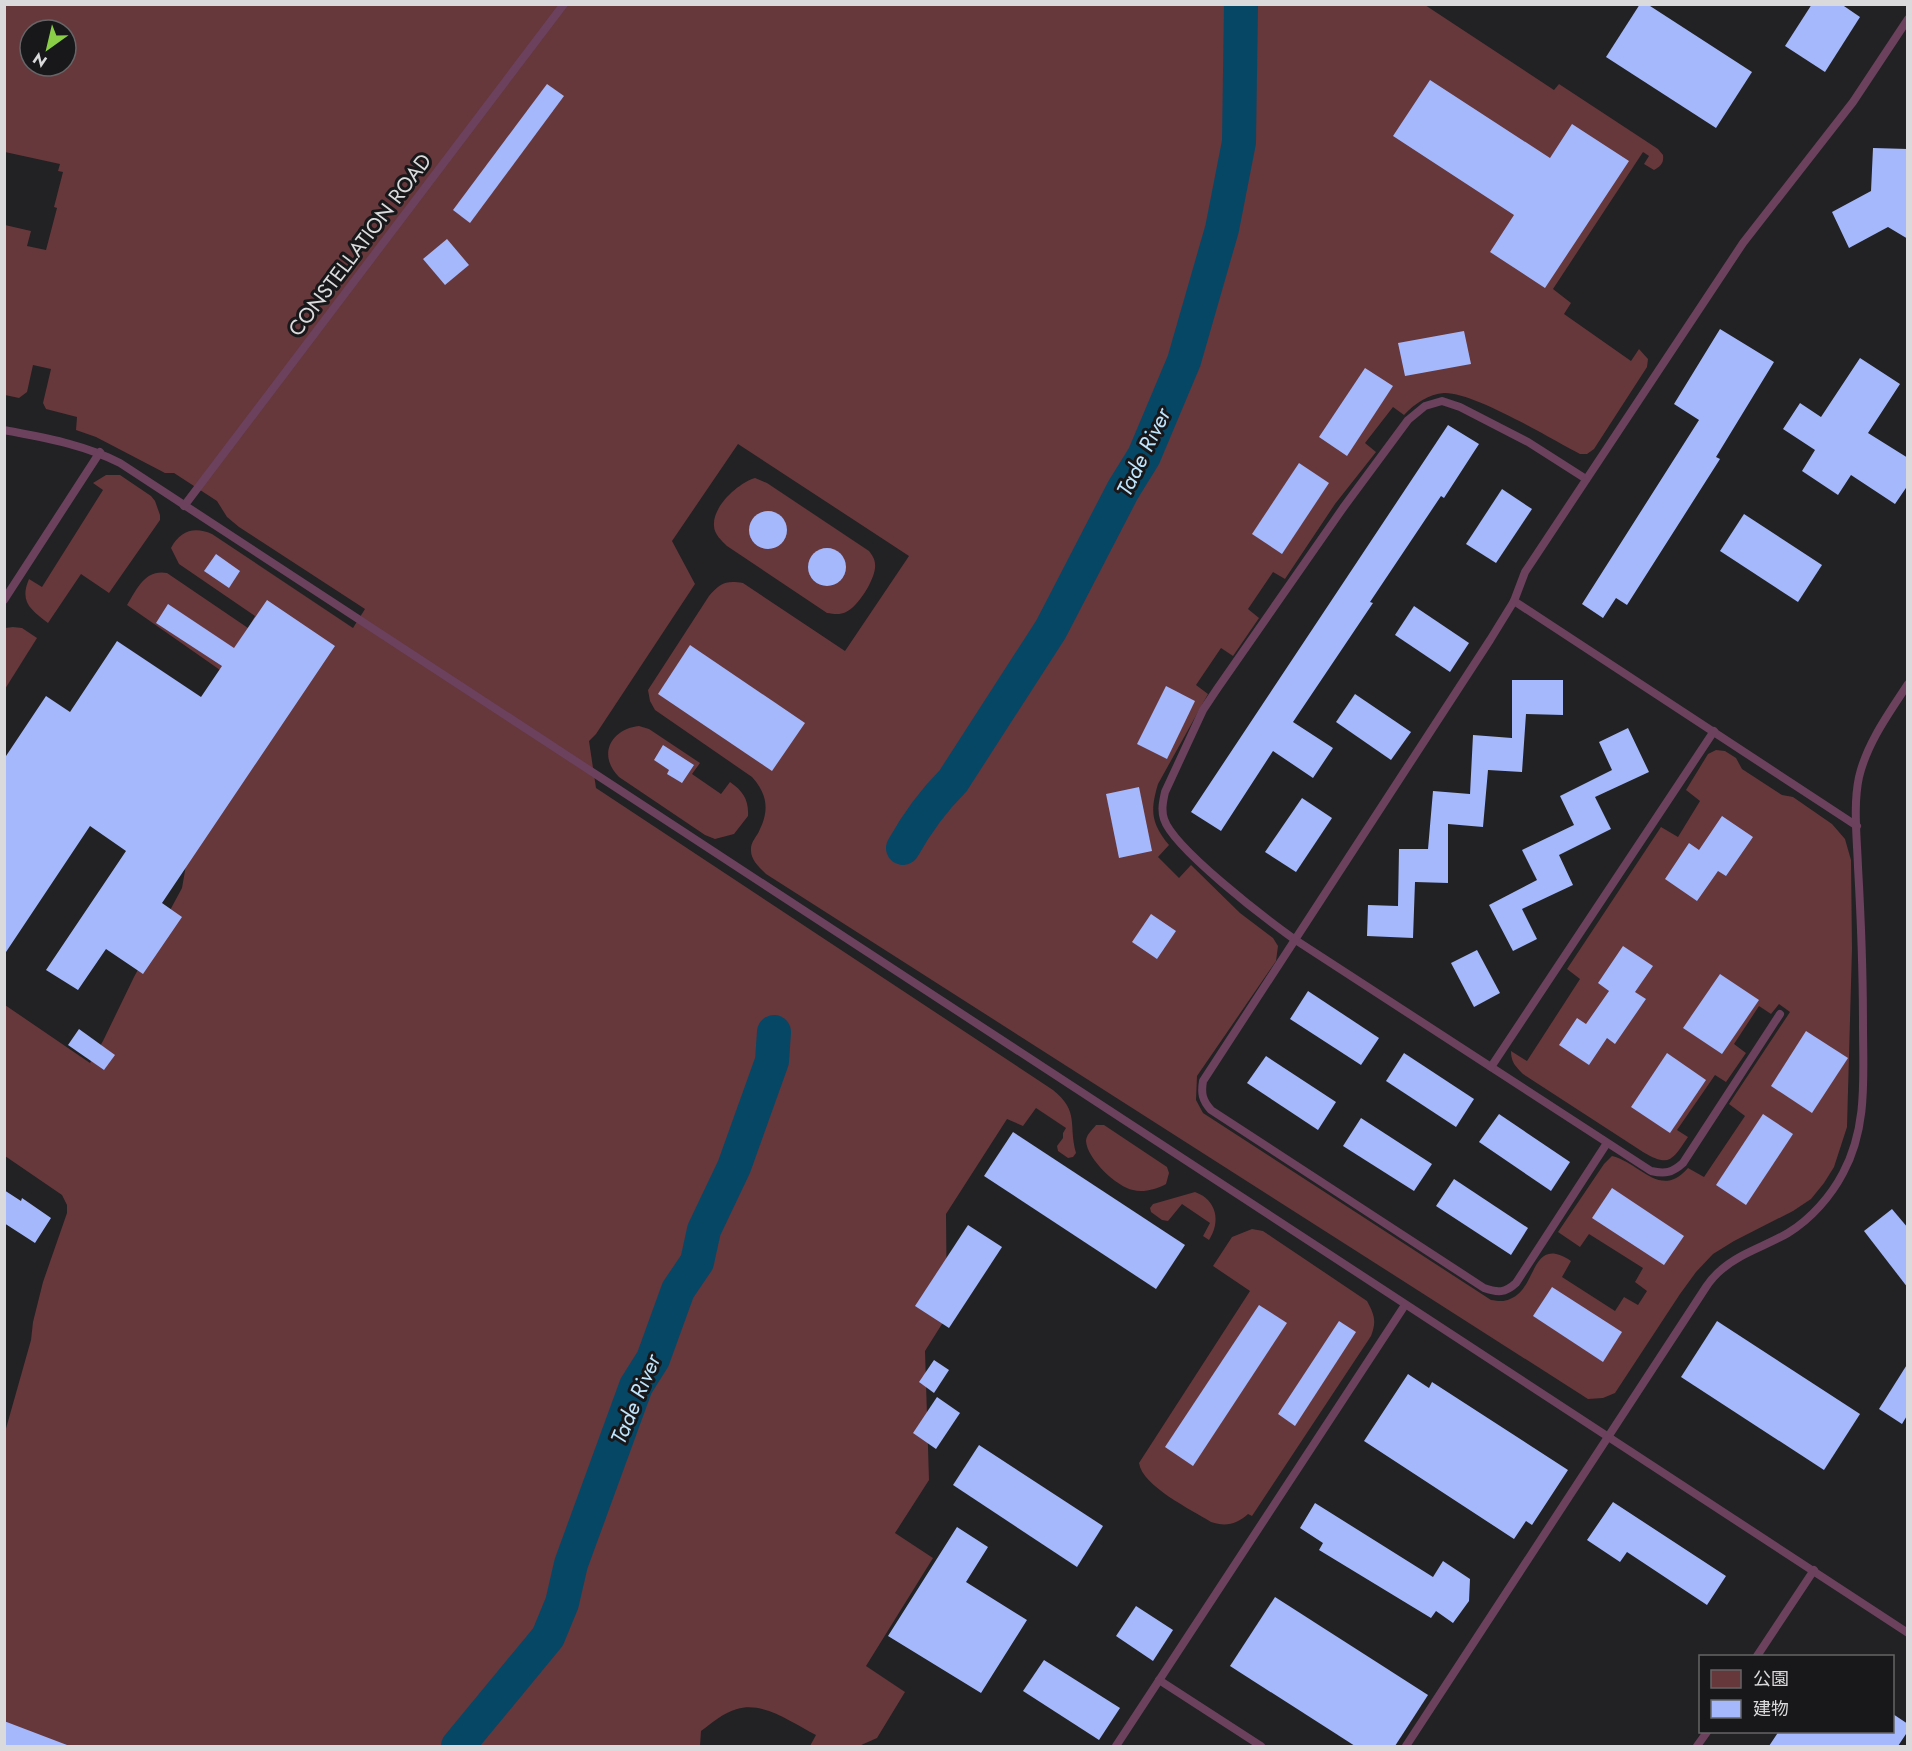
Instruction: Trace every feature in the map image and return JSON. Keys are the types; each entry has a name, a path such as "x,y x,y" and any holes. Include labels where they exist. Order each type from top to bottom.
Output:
{"lane":[{"name":"CONSTELLATION ROAD","path":"183,506 564,4"},
{"path":"1607,1143 1516,1283 1508,1290 1497,1292 1484,1288 1211,1110 1204,1102 1201,1092 1203,1081 1514,601 1525,572 1586,479 1743,243 1852,102 1907,22"},
{"path":"1586,479 1528,442 1460,407 1442,401 1425,406 1408,420 1349,500 1203,710 1165,792 1162,806 1164,821 1173,836 1251,908 1294,939 1651,1171 1662,1174 1674,1171 1683,1163 1780,1014"},
{"path":"4,430 73,443 100,452 120,463 1908,1633"},
{"path":"4,600 100,452"},
{"path":"1514,601 1857,826"},
{"path":"1406,1746 1706,1287 1720,1270 1738,1258 1790,1232 1826,1200 1843,1174 1855,1148 1861,1124 1863,1097 1863,969 1857,786 1870,745 1908,684"},
{"path":"1491,1067 1714,731"},
{"path":"1116,1746 1406,1305"},
{"path":"1758,1655 1814,1570"},
{"path":"1159,1680 1261,1746"},
{"path":"1697,1746 1706,1733"}],"green space":[{"path":"4,5 1425,5 1554,90 1559,84 1658,149 1663,155 1662,164 1654,170 1644,164 1649,156 1643,152 1553,289 1571,303 1564,314 1631,361 1639,349 1648,359 1647,367 1594,449 1587,454 1580,454 1493,408 1457,395 1444,393 1433,395 1417,403 1404,415 1393,407 1365,443 1376,452 1335,504 1285,579 1273,572 1248,609 1259,618 1233,656 1221,648 1196,685 1208,694 1155,793 1154,816 1159,830 1169,845 1158,857 1179,878 1191,865 1240,913 1273,938 1278,946 1276,961 1197,1076 1196,1100 1203,1113 1491,1300 1505,1301 1519,1293 1541,1259 1548,1254 1558,1254 1571,1261 1562,1277 1615,1311 1624,1297 1638,1305 1647,1291 1635,1282 1643,1268 1589,1234 1580,1247 1558,1232 1604,1164 1612,1156 1659,1180 1668,1181 1678,1177 1688,1168 1704,1177 1745,1116 1729,1104 1790,1012 1779,1004 1771,1014 1759,1006 1734,1044 1746,1053 1726,1082 1715,1075 1677,1130 1688,1137 1674,1156 1665,1160 1659,1160 1643,1152 1523,1074 1514,1064 1511,1051 1527,1061 1580,979 1567,969 1661,827 1678,837 1700,801 1686,790 1708,754 1716,750 1725,751 1736,758 1742,769 1782,795 1793,797 1832,824 1845,839 1851,860 1852,949 1847,1127 1834,1167 1811,1199 1713,1254 1680,1294 1615,1393 1603,1398 1588,1399 766,874 751,854 753,842 765,815 765,801 761,789 752,777 655,710 648,690 709,596 724,583 743,583 845,651 909,556 738,444 672,541 695,584 596,734 589,741 596,788 1053,1090 1067,1105 1072,1119 1076,1153 1073,1157 1068,1158 1058,1151 1057,1146 1066,1128 1036,1108 1023,1126 1007,1119 946,1214 947,1316 925,1351 929,1480 895,1533 933,1558 866,1666 905,1692 877,1738 859,1746 810,1746 816,1735 778,1714 747,1707 727,1713 701,1731 700,1746 5,1746 5,1432 31,1340 43,1282 67,1213 67,1205 62,1195 5,1156 5,1005 90,1063 182,888 220,670 127,605 147,577 167,573 248,628 255,616 179,564 171,548 183,534 199,530 212,534 353,628 365,609 239,527 227,517 217,501 174,473 165,473 96,437 76,430 77,417 46,409 43,403 51,369 33,365 27,392 19,398 5,395 5,225 31,231 27,246 46,250 57,208 54,207 63,172 58,171 60,164 5,152"},
{"path":"106,475 120,475 151,496 155,501 160,520 109,593 81,574 48,623 28,605 25,594 29,579 42,587 103,490 93,483"},
{"path":"755,478 767,483 869,551 875,562 875,570 870,584 851,609 841,614 827,613 727,546 715,532 714,519 727,497 741,485"},
{"path":"5,628 22,628 37,638 5,689"},
{"path":"639,726 649,729 700,763 692,774 721,794 730,782 742,792 748,816 734,834 715,839 705,835 619,777 612,769 609,760 610,744 621,732"},
{"path":"1096,1125 1104,1125 1167,1167 1169,1173 1166,1184 1150,1190 1137,1191 1126,1188 1111,1178 1097,1164 1086,1141"},
{"path":"1195,1192 1208,1200 1215,1212 1215,1226 1209,1240 1203,1236 1210,1223 1182,1204 1168,1221 1162,1220 1151,1212 1150,1208 1153,1204"},
{"path":"1252,1229 1263,1231 1367,1301 1373,1314 1374,1326 1371,1336 1252,1516 1248,1514 1235,1522 1222,1524 1211,1522 1158,1489 1142,1472 1139,1463 1250,1291 1213,1266 1232,1237"}],"building":[{"path":"1640,4 1647,4 1752,72 1716,128 1606,57"},
{"path":"1812,4 1841,4 1860,17 1825,72 1785,46"},
{"path":"1430,80 1550,158 1572,124 1629,161 1545,288 1490,252 1514,215 1393,136"},
{"path":"547,84 564,96 470,223 453,210"},
{"path":"1873,148 1908,149 1908,239 1888,227 1849,248 1832,212 1871,191"},
{"path":"447,239 469,265 445,285 423,259"},
{"path":"1720,329 1774,362 1716,457 1720,459 1627,605 1616,598 1603,618 1582,604 1699,420 1674,404"},
{"path":"1464,331 1471,364 1405,376 1398,343"},
{"path":"1860,358 1900,384 1868,433 1908,458 1908,485 1895,504 1851,475 1838,495 1802,471 1815,450 1783,429 1800,403 1821,417"},
{"path":"1365,368 1393,386 1347,456 1319,437"},
{"path":"1448,425 1479,444 1444,498 1441,496 1370,602 1373,603 1293,722 1333,748 1313,778 1273,751 1221,831 1191,812"},
{"path":"1299,463 1329,483 1282,554 1252,534"},
{"path":"1502,489 1532,509 1496,563 1466,544"},
{"path":"768,511 781,517 787,530 781,543 768,549 755,543 749,530 755,517"},
{"path":"1744,514 1822,565 1798,602 1720,551"},
{"path":"827,548 841,553 846,567 841,581 827,586 813,581 808,567 813,553"},
{"path":"216,554 240,571 229,588 204,571"},
{"path":"267,600 335,646 162,903 182,917 143,974 106,949 78,990 46,970 126,851 90,826 4,955 4,759 46,696 70,712 117,641 201,697 222,666 156,623 168,604 234,648"},
{"path":"1414,606 1469,643 1450,672 1395,635"},
{"path":"690,645 805,723 772,771 658,694"},
{"path":"1512,680 1563,680 1563,715 1526,714 1522,772 1488,770 1483,827 1448,824 1448,883 1415,882 1413,938 1367,936 1368,905 1398,906 1399,849 1428,849 1433,791 1470,794 1473,735 1512,738"},
{"path":"1166,686 1195,701 1167,759 1137,744"},
{"path":"1355,694 1411,732 1391,760 1336,722"},
{"path":"1628,728 1649,772 1595,797 1611,829 1559,855 1573,885 1522,909 1537,939 1513,951 1489,905 1537,880 1522,850 1574,825 1560,796 1612,770 1599,742"},
{"path":"663,745 694,765 682,783 667,774 669,770 654,760"},
{"path":"1139,787 1152,851 1119,858 1106,794"},
{"path":"1302,798 1332,818 1296,872 1265,852"},
{"path":"1722,816 1753,837 1726,876 1718,871 1697,901 1665,879 1689,843 1699,850"},
{"path":"1151,914 1176,931 1157,959 1132,942"},
{"path":"1623,946 1653,966 1635,992 1646,999 1615,1044 1607,1038 1589,1065 1559,1045 1577,1018 1586,1024 1609,991 1598,983"},
{"path":"1477,950 1500,993 1474,1007 1451,963"},
{"path":"1720,974 1759,1000 1722,1054 1683,1028"},
{"path":"1308,991 1379,1038 1361,1065 1290,1019"},
{"path":"79,1029 115,1055 104,1070 68,1045"},
{"path":"1806,1031 1848,1058 1812,1113 1771,1086"},
{"path":"1404,1053 1474,1099 1456,1127 1386,1081"},
{"path":"1667,1053 1706,1080 1670,1133 1631,1107"},
{"path":"1266,1056 1336,1102 1318,1130 1247,1083"},
{"path":"1499,1114 1570,1162 1551,1191 1479,1142"},
{"path":"1763,1114 1793,1134 1746,1205 1716,1185"},
{"path":"1361,1118 1432,1164 1414,1191 1343,1146"},
{"path":"1013,1132 1185,1245 1156,1289 984,1176"},
{"path":"1454,1179 1528,1228 1511,1255 1436,1206"},
{"path":"1612,1188 1684,1236 1664,1265 1592,1218"},
{"path":"4,1190 21,1201 22,1198 51,1218 35,1243 4,1223"},
{"path":"1892,1209 1908,1228 1908,1288 1864,1231"},
{"path":"968,1225 1002,1247 949,1328 915,1306"},
{"path":"1552,1287 1622,1332 1603,1362 1533,1316"},
{"path":"1259,1305 1287,1323 1193,1466 1165,1447"},
{"path":"1339,1321 1356,1332 1295,1426 1278,1414"},
{"path":"1717,1321 1860,1414 1824,1470 1681,1377"},
{"path":"934,1360 949,1370 934,1393 919,1382"},
{"path":"1908,1363 1908,1414 1902,1424 1879,1409"},
{"path":"1408,1374 1429,1388 1432,1382 1568,1470 1532,1525 1526,1521 1514,1539 1364,1441"},
{"path":"937,1397 960,1413 936,1449 913,1433"},
{"path":"979,1445 1103,1526 1077,1567 953,1485"},
{"path":"1613,1502 1726,1576 1707,1605 1627,1552 1620,1562 1587,1540"},
{"path":"1315,1503 1433,1577 1443,1561 1470,1579 1469,1601 1453,1623 1436,1611 1431,1618 1319,1550 1323,1543 1300,1528"},
{"path":"957,1527 988,1547 966,1582 1027,1620 981,1693 888,1636"},
{"path":"1275,1597 1428,1695 1395,1746 1355,1746 1230,1666"},
{"path":"1136,1606 1173,1630 1153,1661 1116,1636"},
{"path":"1044,1660 1120,1708 1099,1740 1023,1691"},
{"path":"1894,1715 1908,1724 1908,1731 1898,1746 1769,1746 1778,1733 1894,1733"},
{"path":"4,1721 67,1745 4,1746"}],"waterway":[{"name":"Tade River","path":"903,848 926,813 953,781 1051,629 1123,490 1144,456 1184,361 1222,229 1239,142 1241,4"},
{"name":"Tade River","path":"458,1746 548,1637 562,1603 571,1564 636,1386 653,1359 678,1290 697,1262 704,1230 734,1167 772,1061 774,1032"}]}
